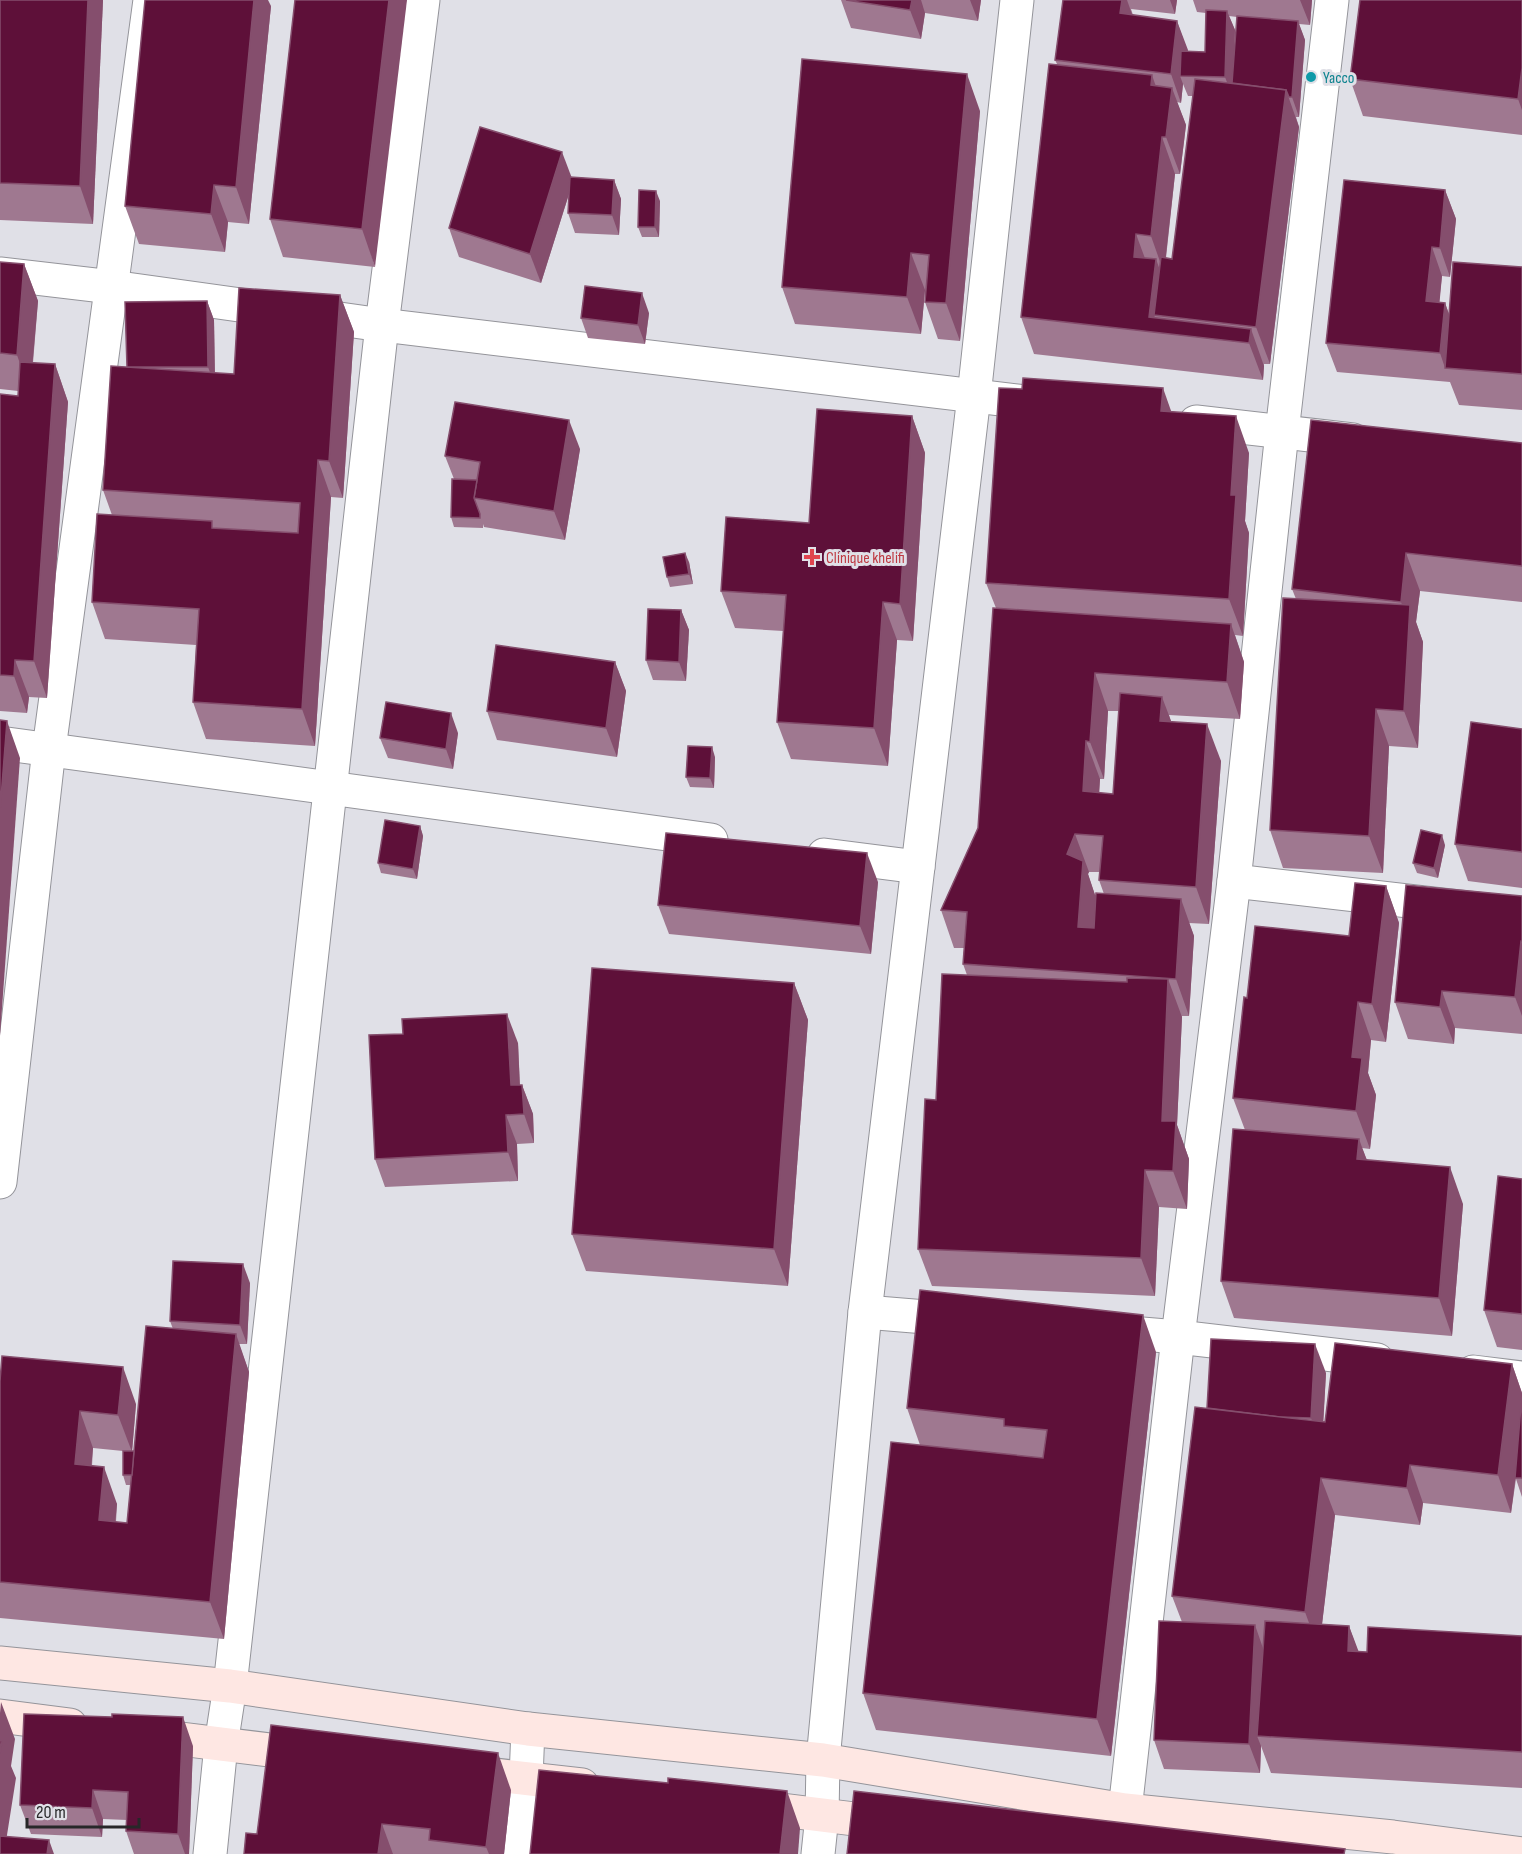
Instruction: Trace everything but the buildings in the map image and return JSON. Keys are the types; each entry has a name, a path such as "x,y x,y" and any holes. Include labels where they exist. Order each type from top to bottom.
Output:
{"street":[{"path":"0,1182 49,749 150,0"},
{"path":"210,1854 220,1745 230,1686 382,325 423,0"},
{"path":"818,1854 822,1816 823,1760 865,1312 974,396 1017,0"},
{"path":"1123,1850 1125,1810 1178,1337 1234,881 1282,432 1332,0"},
{"path":"0,274 112,286 382,325 1069,407"},
{"path":"1164,418 1385,444"},
{"path":"0,743 742,844"},
{"path":"800,852 918,867"},
{"path":"1234,881 1522,914"},
{"path":"865,1312 993,1322"},
{"path":"1074,1329 1178,1337 1404,1364"},
{"path":"1439,1368 1522,1378"},
{"path":"0,1663 230,1686 528,1729 823,1760 1125,1810 1392,1845 1522,1854"},
{"path":"0,1716 338,1758"},
{"path":"518,1854 526,1778 528,1729"},
{"path":"432,1768 617,1789"},
{"path":"718,1802 925,1828"}],"place":[{"name":"Yacco","path":"1311,77"},
{"name":"Clinique khelifi","path":"812,557"}]}
